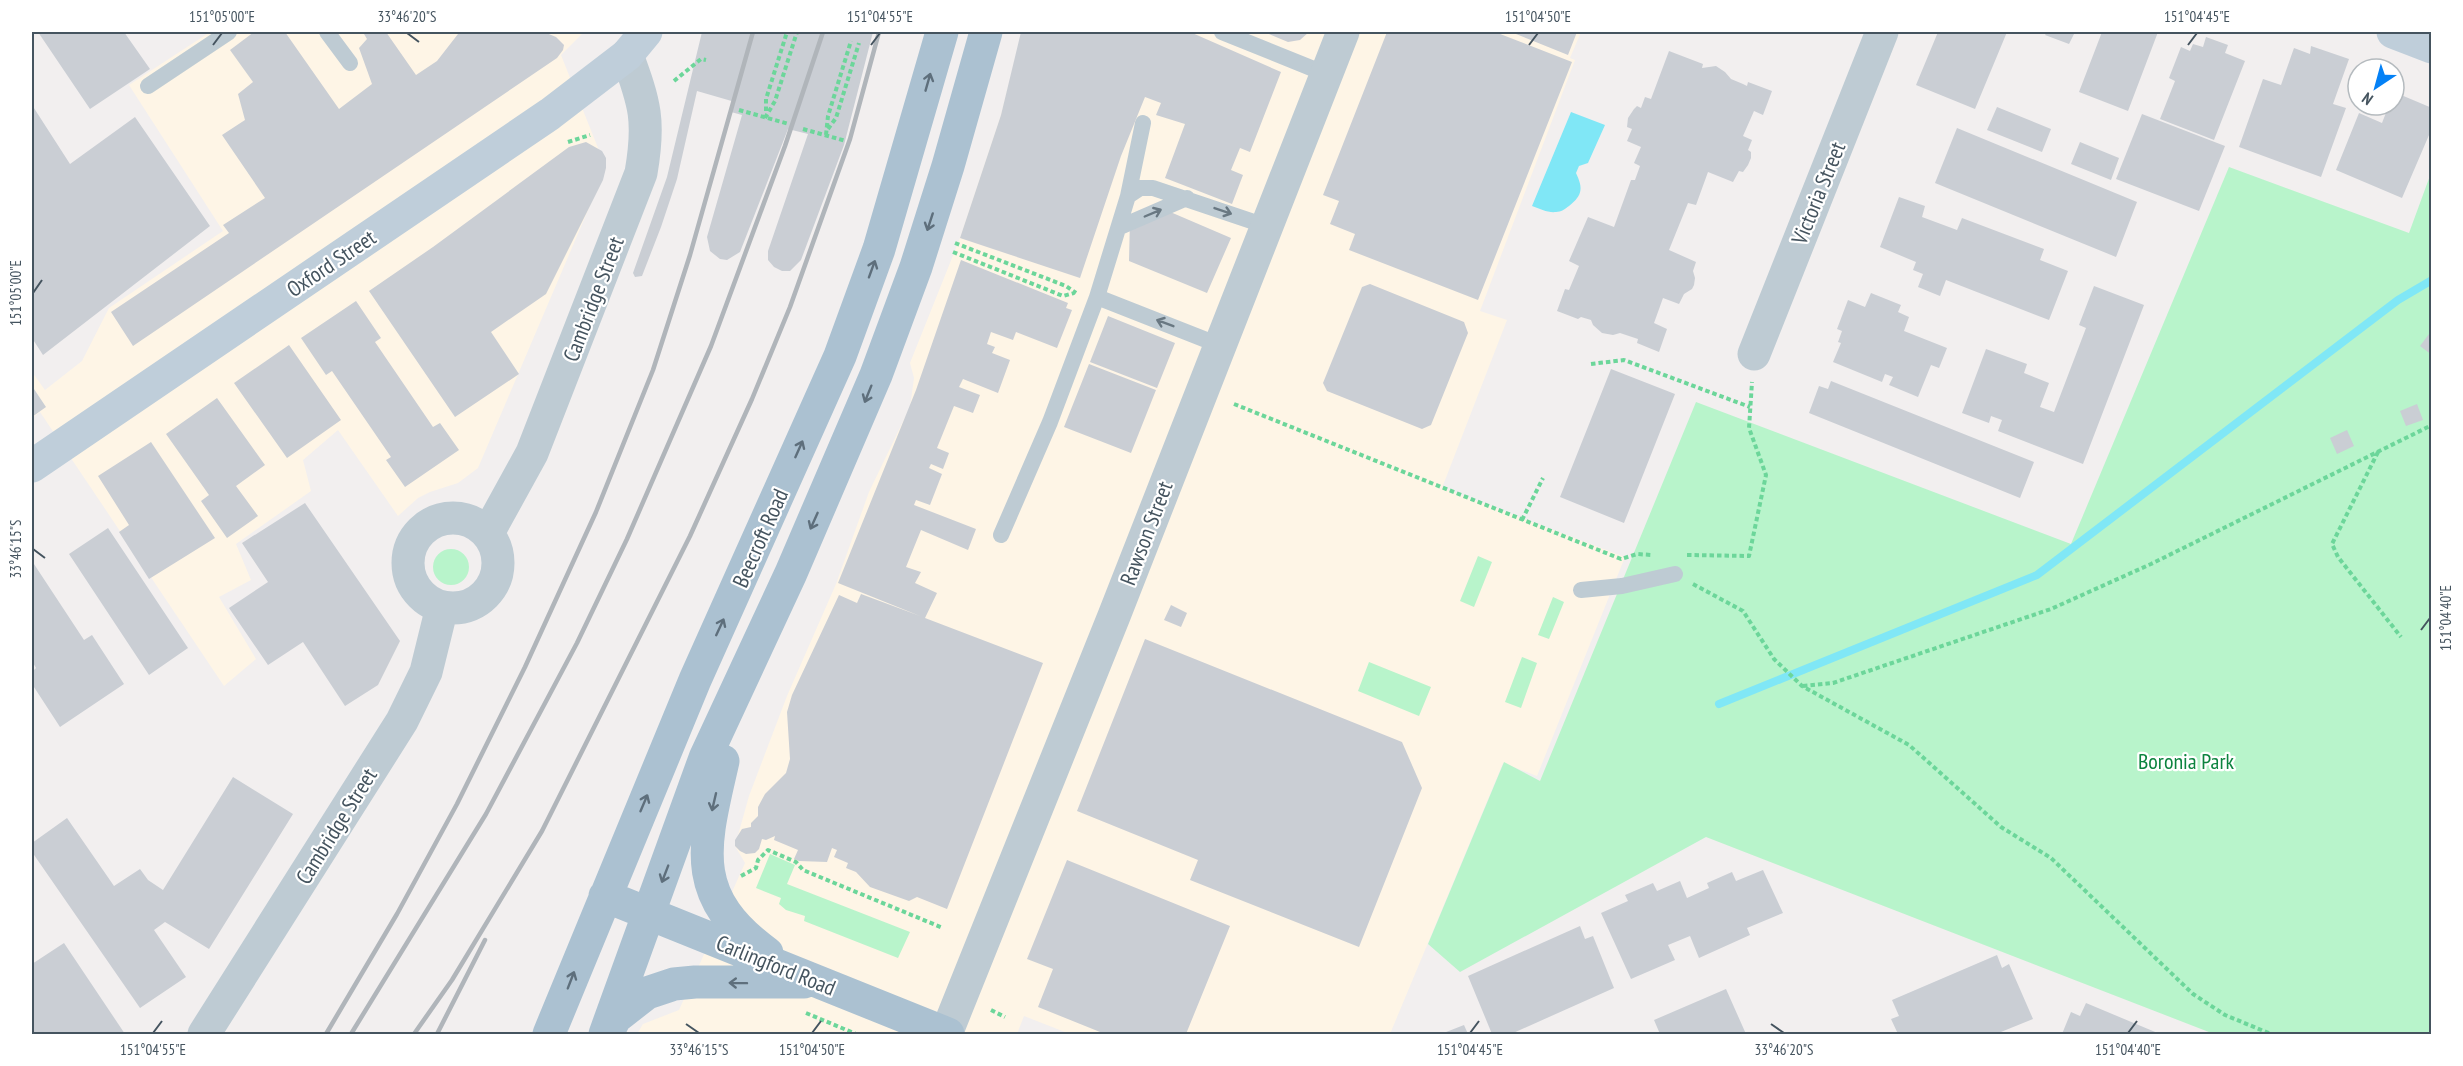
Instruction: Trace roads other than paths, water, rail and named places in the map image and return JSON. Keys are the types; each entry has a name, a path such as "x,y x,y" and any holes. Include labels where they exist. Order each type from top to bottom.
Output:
{"main road":[{"name":"Beecroft Road","path":"549,1035 695,681 840,356 879,249 942,32"},
{"name":"Beecroft Road","path":"606,1035 705,758 741,684 876,375 916,267 948,166 986,32"},
{"path":"741,684 707,834 708,879 724,911 749,938 772,956 818,982"},
{"name":"Carlingford Road","path":"605,896 947,1034"},
{"path":"606,1035 615,1018 631,1004 647,993 674,984 818,982"}],"street":[{"name":"Rawson Street","path":"947,1034 1343,32"},
{"name":"Victoria Street","path":"1754,354 1882,32"},
{"path":"2393,32 2432,47"},
{"name":"Oxford Street","path":"32,466 550,114 629,39"},
{"name":"Cambridge Street","path":"488,533 532,453 641,173 646,145 646,119 629,39"},
{"path":"464,519 477,524 488,533 499,559 492,587 482,597 471,605 457,608 442,607 429,601 418,592 411,580 408,566 409,552 415,539 424,528 436,520 464,519"},
{"name":"Cambridge Street","path":"204,1035 402,721 426,672 442,607"}],"lane":[{"path":"148,86 229,32"},
{"path":"327,32 350,63"},
{"path":"1222,32 1326,74"},
{"path":"1001,534 1050,422 1097,297 1120,227 1143,123"},
{"path":"1128,196 1140,188 1153,188 1266,226"},
{"path":"1120,227 1187,198"},
{"path":"1097,297 1219,345"},
{"path":"1581,590 1622,586 1675,574"}],"water":[{"path":"1571,112 1605,125 1588,163 1579,166 1576,173 1581,187 1577,198 1561,211 1547,211 1532,206"}],"waterway":[{"path":"1719,704 2037,575 2398,300 2432,280"}],"railway":[{"path":"326,1034 397,914 457,804 525,667 596,512 653,370 690,255 753,32"},
{"path":"351,1034 486,814 577,643 627,539 711,346 785,146 823,32"},
{"path":"414,1034 452,980 542,831 690,536 752,399 790,307 850,139 879,32"},
{"path":"437,1034 485,940"}],"park label":[{"name":"Boronia Park","path":"2186,761"}]}
